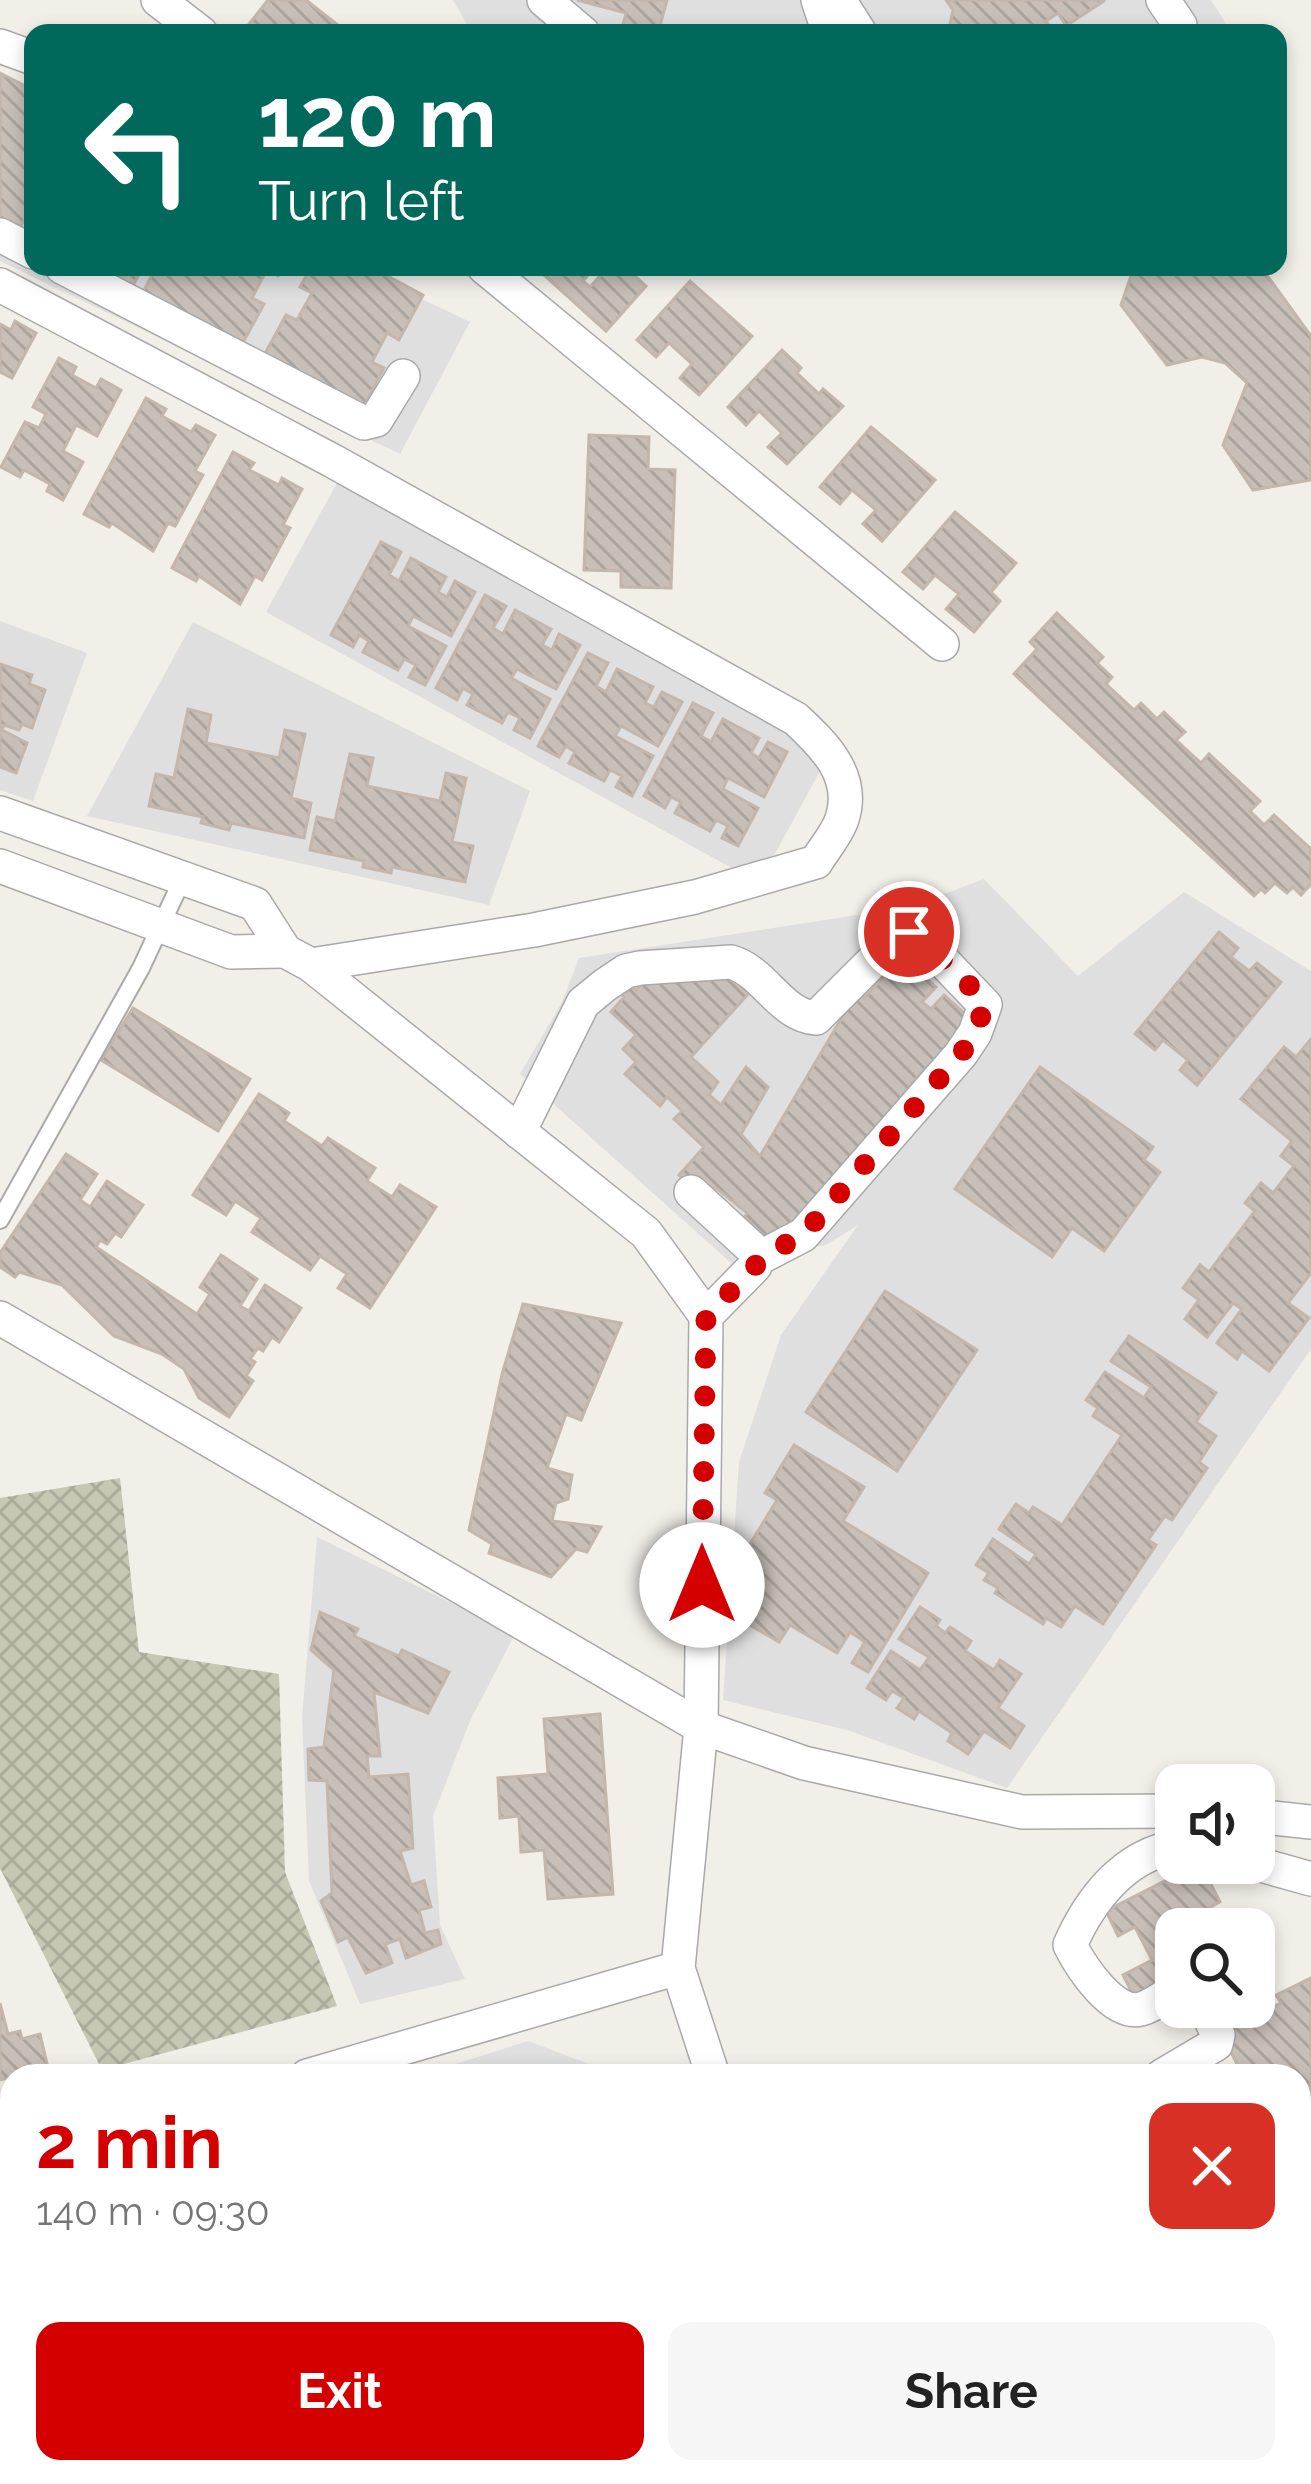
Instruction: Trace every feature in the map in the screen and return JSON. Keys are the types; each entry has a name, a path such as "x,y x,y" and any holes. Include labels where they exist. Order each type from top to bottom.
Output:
{"street":[{"path":"158,0 190,24"},
{"path":"544,0 573,24"},
{"path":"79,276 364,423 376,420 403,376"},
{"path":"495,276 942,644"},
{"path":"0,285 333,461 796,719 831,751 843,781 843,818 817,862 695,897 534,930 298,958 231,952 0,866"},
{"path":"0,813 255,904 298,958 646,1233 706,1316 701,1727 678,1968 703,2064"},
{"path":"519,1132 583,1003 626,971 731,962 743,965 795,1011 816,1018 899,934 909,932 919,936 976,992 985,1005 975,1033 803,1235 758,1259 706,1316"},
{"path":"691,1192 758,1259"},
{"path":"0,1318 701,1727 804,1763 1022,1812 1155,1811"},
{"path":"1275,1818 1305,1821 1283,1871"},
{"path":"1155,1851 1127,1868 1095,1898 1070,1946 1110,1998 1125,2008 1145,2008 1155,2002"},
{"path":"348,2064 678,1968"},
{"path":"1182,2064 1216,2044 1215,2028"}],"lane":[{"path":"0,1220 163,925 183,878"}],"shaded area":[{"path":"453,0 1211,0 1226,24 467,24"},
{"path":"0,98 24,110 24,273 0,261"},
{"path":"31,276 374,276 470,322 400,454"},
{"path":"342,474 831,751 759,883 266,612"},
{"path":"0,621 87,653 33,801 0,790"},
{"path":"193,622 530,791 489,905 87,816"},
{"path":"984,879 1078,976 1184,892 1311,971 1311,1349 1007,1788 847,1730 723,1700 739,1462 781,1335 858,1225 826,1245 731,1263 520,1074 562,1002 579,958 909,907"},
{"path":"120,1478 139,1652 279,1674 285,1872 337,2006 124,2064 99,2064 0,1868 0,1498"},
{"path":"317,1537 515,1634 470,1721 433,1816 440,1925 465,1979 360,2004 309,1881 302,1717"},
{"path":"528,2041 589,2064 455,2064"}],"building":[{"path":"268,0 306,0 337,24 249,24"},
{"path":"577,0 667,0 660,24 623,24 626,13"},
{"path":"946,0 1104,0 1069,24 1058,13 1048,24 950,24 953,10"},
{"path":"0,73 24,85 24,220 17,234 0,225"},
{"path":"91,276 138,276 128,295"},
{"path":"151,276 263,276 252,298 264,304 239,350 140,298"},
{"path":"306,276 388,276 423,295 399,340 387,333 372,362 384,368 360,413 261,361 286,315 297,320 312,293 300,287"},
{"path":"545,276 587,276 583,281 590,287 600,276 635,276 646,286 606,331"},
{"path":"1131,276 1268,276 1311,336 1311,480 1253,490 1223,445 1247,383 1225,363 1202,357 1167,365 1121,305"},
{"path":"690,281 752,336 699,395 680,378 692,364 669,343 656,357 637,340"},
{"path":"15,321 36,333 12,378 0,372 0,324 11,330"},
{"path":"782,350 819,394 823,389 843,406 787,464 768,447 782,433 759,411 746,425 728,407"},
{"path":"59,358 76,367 72,375 96,388 101,379 121,390 97,436 76,425 63,451 83,462 63,500 47,491 50,484 24,470 20,477 1,467 25,422 39,428 46,414 33,407"},
{"path":"146,398 166,409 162,416 191,432 196,425 215,435 195,471 203,475 175,526 168,523 153,551 112,523 109,527 84,514"},
{"path":"871,427 935,480 882,541 863,524 876,510 852,490 840,504 820,487"},
{"path":"589,435 649,437 648,469 675,470 671,588 621,587 621,571 584,570"},
{"path":"233,452 254,463 249,470 279,485 282,478 302,489 283,525 290,528 262,580 255,576 240,604 199,576 196,581 172,568"},
{"path":"955,512 1016,563 991,592 1000,601 974,632 946,609 959,594 935,575 923,589 903,572"},
{"path":"381,542 401,552 389,575 399,581 411,558 446,577 438,592 447,597 455,581 475,592 451,636 413,616 408,626 446,646 425,685 409,677 416,665 404,659 398,670 363,652 369,641 359,635 353,647 331,635"},
{"path":"485,595 506,606 493,628 503,634 515,610 551,629 542,645 552,650 559,634 580,645 556,689 517,669 511,678 550,699 530,738 514,730 520,718 508,712 502,723 467,705 473,694 463,688 457,700 436,688"},
{"path":"1057,613 1103,657 1097,663 1112,677 1106,684 1134,710 1141,703 1157,719 1164,712 1185,732 1176,740 1201,763 1209,754 1260,801 1250,811 1264,825 1274,815 1311,849 1311,884 1301,895 1293,887 1287,893 1275,883 1254,896 1014,674 1037,649 1030,642"},
{"path":"588,653 608,663 596,686 606,692 617,669 653,687 645,703 654,707 662,692 682,702 658,746 621,726 615,736 653,756 632,796 616,787 622,776 610,770 604,781 569,763 575,752 566,746 559,757 538,746"},
{"path":"0,664 32,675 29,684 45,690 32,728 4,725 2,730 27,743 16,773 0,767"},
{"path":"693,703 713,713 701,736 711,742 723,719 759,738 751,753 759,758 768,742 787,752 764,797 728,778 723,789 758,808 738,846 722,838 728,826 716,820 710,831 675,813 681,802 671,797 665,808 644,796"},
{"path":"188,709 211,715 206,743 279,758 285,730 305,734 291,798 311,803 304,838 231,823 229,830 201,823 203,817 149,806 156,774 174,778"},
{"path":"350,754 373,758 367,786 440,801 446,773 466,778 452,842 473,846 465,882 392,867 391,873 363,867 364,861 310,850 317,817 335,821"},
{"path":"1219,932 1238,948 1231,957 1249,971 1257,963 1281,982 1197,1085 1180,1070 1188,1060 1163,1040 1155,1050 1135,1034"},
{"path":"910,964 936,987 922,1002 931,1009 944,995 971,1019 940,1064 935,1059 909,1086 919,1096 779,1243 739,1227 747,1213 715,1187 705,1198 679,1175 704,1147 674,1119 682,1111 667,1097 660,1106 625,1074 636,1062 623,1049 636,1035 611,1012 624,997 619,992 628,983 636,990 653,971 699,971 710,981 721,968 749,993 691,1057 718,1082 709,1095 721,1105 746,1067 768,1087 741,1134 760,1156 857,992 864,998 891,969 900,976"},
{"path":"133,1008 250,1079 218,1131 101,1060"},
{"path":"1311,1039 1311,1273 1288,1303 1309,1318 1269,1371 1242,1351 1237,1359 1217,1343 1242,1309 1233,1303 1207,1337 1185,1319 1199,1300 1183,1288 1200,1265 1209,1272 1255,1211 1245,1203 1261,1183 1273,1193 1294,1166 1281,1156 1292,1141 1241,1099 1284,1047 1296,1057"},
{"path":"1040,1067 1153,1147 1144,1160 1160,1172 1104,1251 1072,1228 1052,1257 955,1189"},
{"path":"259,1094 289,1113 284,1121 322,1146 328,1138 375,1168 367,1181 392,1197 400,1185 436,1207 370,1308 338,1288 347,1274 320,1256 310,1270 252,1232 261,1218 235,1201 226,1215 193,1195"},
{"path":"66,1154 97,1174 80,1200 90,1207 107,1181 143,1205 121,1237 115,1233 107,1244 100,1240 96,1247 197,1314 210,1294 200,1287 221,1255 257,1279 240,1306 249,1311 265,1285 301,1308 279,1342 272,1337 250,1359 255,1362 246,1376 253,1381 229,1417 199,1398 184,1369 162,1354 114,1336 62,1285 19,1272 15,1277 0,1267 0,1253"},
{"path":"885,1291 977,1350 897,1471 806,1412"},
{"path":"523,1304 621,1323 581,1420 566,1414 547,1468 572,1475 568,1499 556,1503 552,1521 601,1527 587,1552 576,1549 551,1577 489,1553 492,1544 469,1530 502,1374"},
{"path":"1129,1336 1216,1393 1196,1422 1216,1436 1199,1462 1207,1468 1172,1520 1165,1516 1148,1540 1156,1545 1103,1624 1075,1606 1061,1627 1046,1618 1043,1624 995,1593 998,1588 984,1580 989,1573 976,1565 993,1539 1029,1564 1036,1554 999,1529 1016,1504 1029,1513 1033,1507 1062,1525 1122,1435 1093,1416 1098,1408 1086,1400 1105,1372 1144,1398 1151,1387 1111,1361"},
{"path":"794,1445 864,1487 843,1521 928,1573 868,1672 852,1663 865,1642 850,1632 837,1653 790,1625 779,1642 736,1617 764,1571 742,1557 777,1500 765,1493"},
{"path":"920,1607 940,1620 936,1626 945,1633 950,1627 971,1641 965,1651 994,1670 1000,1660 1021,1674 998,1708 1024,1726 1010,1748 984,1731 968,1754 948,1741 952,1733 919,1711 914,1719 897,1708 904,1698 892,1691 886,1700 867,1688 891,1651 920,1670 929,1657 899,1639"},
{"path":"320,1612 358,1629 354,1636 399,1656 402,1650 449,1672 428,1713 374,1692 380,1756 367,1756 369,1777 408,1774 413,1848 400,1851 411,1885 424,1881 431,1907 419,1910 425,1933 438,1930 441,1944 406,1958 400,1939 385,1944 392,1963 366,1973 348,1937 338,1942 321,1901 332,1893 327,1781 309,1780 308,1749 324,1747 334,1670 311,1650"},
{"path":"600,1714 613,1894 548,1899 544,1850 521,1852 519,1816 500,1818 498,1778 548,1774 544,1719"},
{"path":"1159,1884 1211,1884 1220,1902 1209,1908 1155,1908 1155,1986 1134,1997 1123,1975 1152,1960 1135,1927 1118,1936 1106,1911"},
{"path":"1311,1978 1311,2064 1237,2064 1219,2028 1275,2028 1275,2006 1281,2003 1276,1995"},
{"path":"0,2003 8,2034 20,2031 22,2039 40,2034 47,2064 0,2064"}],"route":[{"path":"702,1585 706,1316 758,1259 803,1235 961,1054 982,1018 985,1005 976,992 919,936 909,932"}]}
